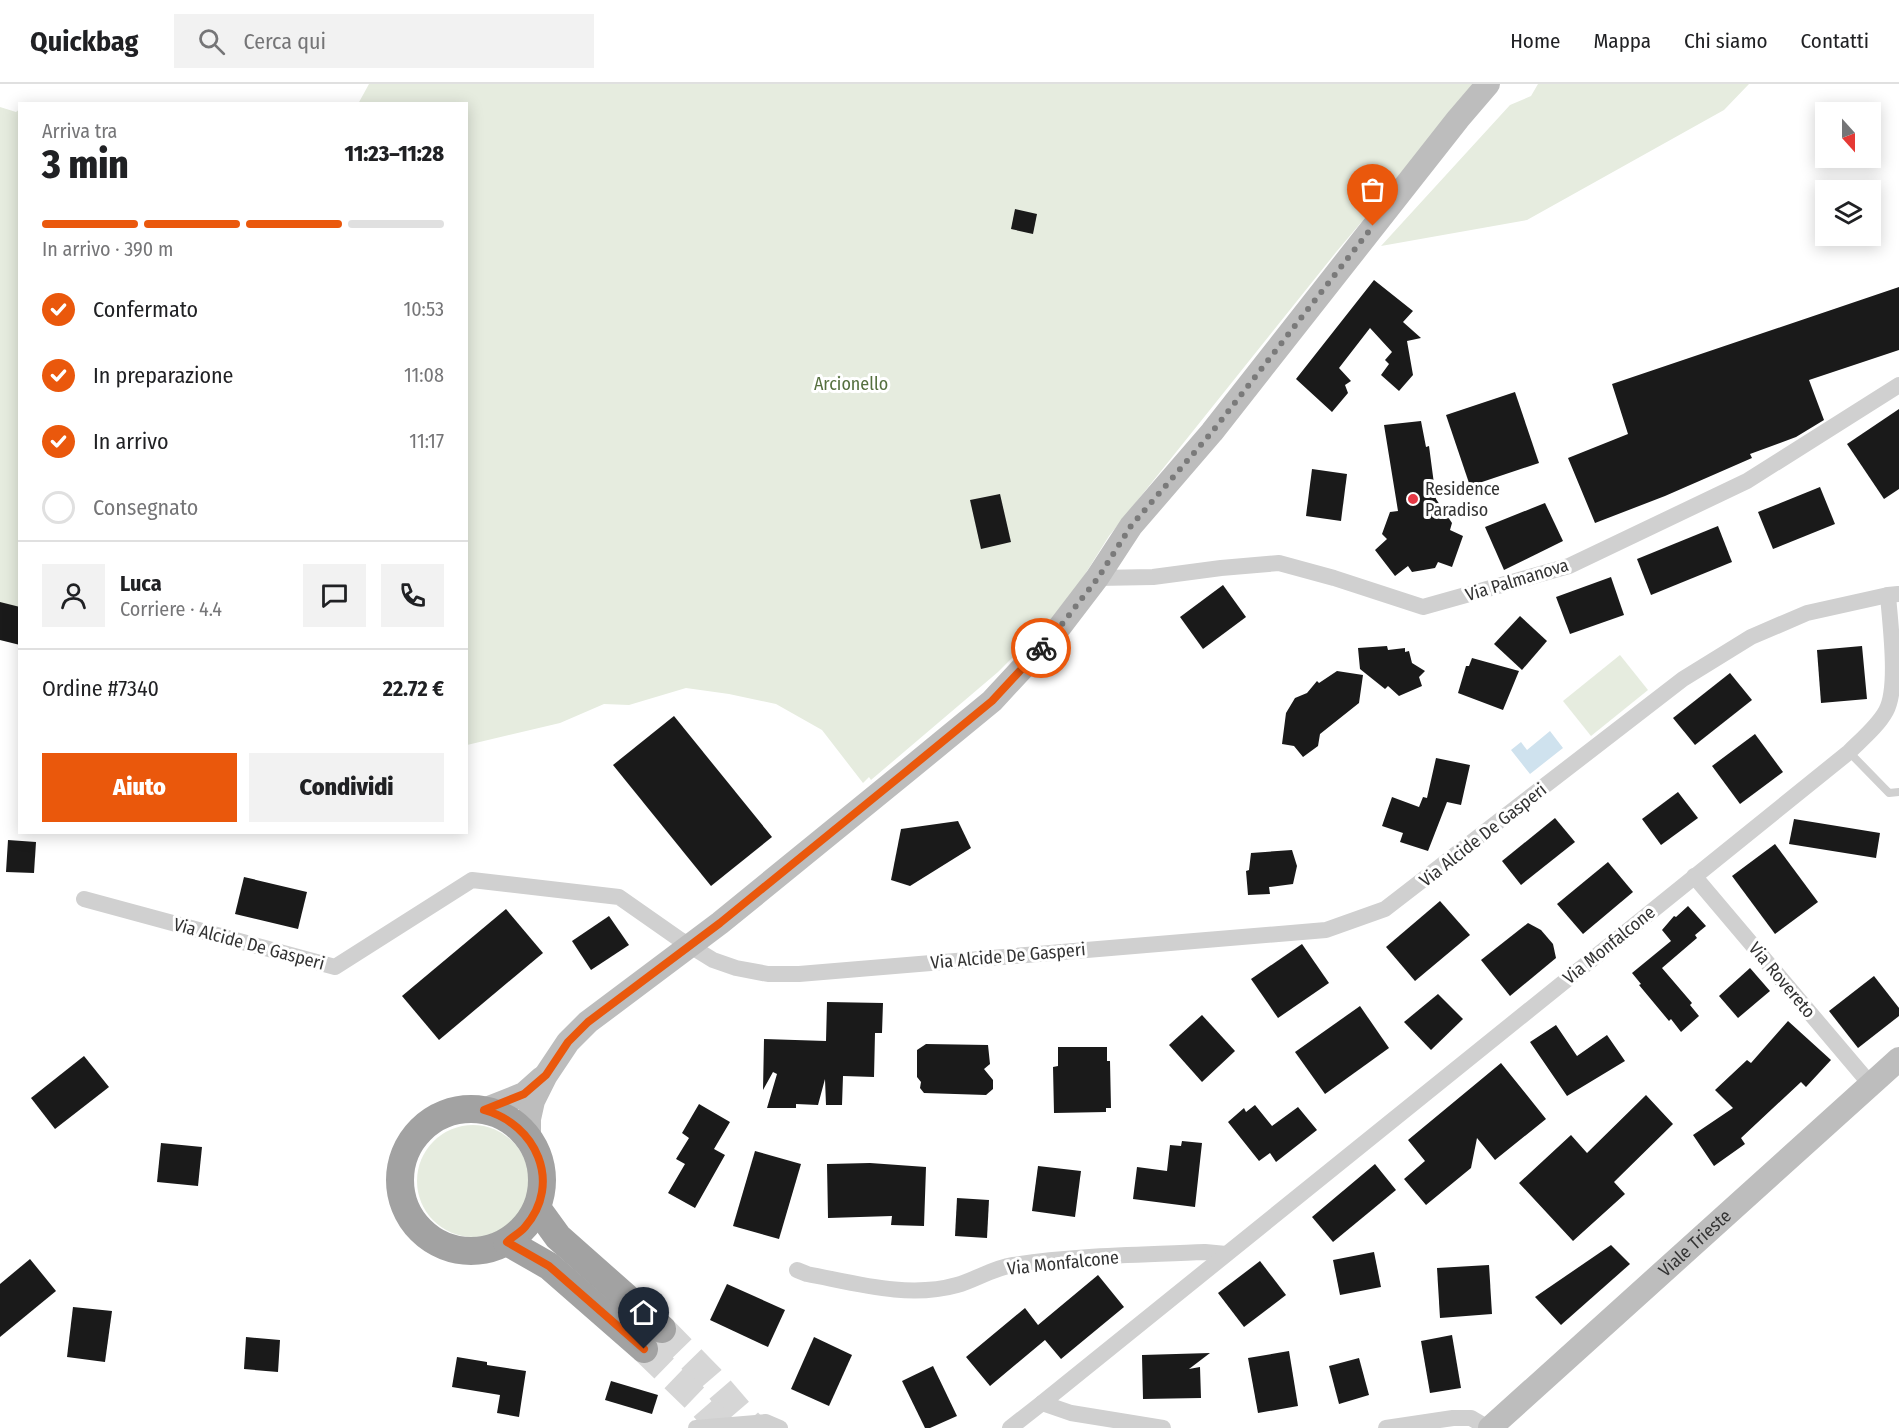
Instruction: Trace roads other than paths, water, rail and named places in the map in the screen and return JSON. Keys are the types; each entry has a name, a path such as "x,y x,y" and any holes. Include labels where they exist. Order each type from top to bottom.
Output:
{"highway":[{"path":"462,1109 484,1110 509,1120 529,1138 542,1172 542,1190 537,1208 525,1227 507,1242 487,1250 466,1252 445,1248 427,1237 412,1222 403,1203 399,1182 402,1162 410,1142 424,1126 442,1115 462,1109"},
{"path":"507,1242 549,1266 653,1339 558,1237 537,1208"}],"main road":[{"path":"529,1138 529,1119 533,1101 546,1075 568,1042 588,1022 720,923 992,701 1055,633 1098,578 1131,526 1212,432 1483,87"},
{"name":"Viale Trieste","path":"1489,1428 1899,1059"},
{"path":"484,1110 524,1094 546,1075"}],"street":[{"name":"Via Palmanova","path":"1098,578 1153,577 1279,563 1423,607 1569,566 1747,481 1899,385"},
{"name":"Via Monfalcone","path":"1010,1428 1849,752 1887,710 1893,686 1894,594"},
{"name":"Via Alcide De Gasperi","path":"84,899 336,967 472,880 619,897 713,960 736,968 768,974 799,974 1326,930 1385,909 1683,679 1751,637 1807,613 1894,594"},
{"name":"Via Rovereto","path":"1694,876 1871,1084"},
{"name":"Via Monfalcone","path":"797,1270 885,1289 923,1289 956,1286 1009,1266 1067,1258 1205,1252 1226,1254"},
{"path":"1042,1403 1071,1413 1163,1428"},
{"path":"1386,1428 1453,1418 1471,1418 1489,1428"},
{"path":"696,1428 766,1422 780,1428"}],"lane":[{"path":"1849,752 1889,793 1899,792"}],"water":[{"path":"1550,731 1563,748 1530,774 1511,750 1521,742 1527,750"}],"tunnel":[{"path":"662,1329 710,1378 753,1428"},
{"path":"644,1349 703,1406 722,1428"}],"place":[{"name":"Residence Paradiso","path":"1413,499"}],"park label":[{"name":"Arcionello","path":"851,384"}]}
